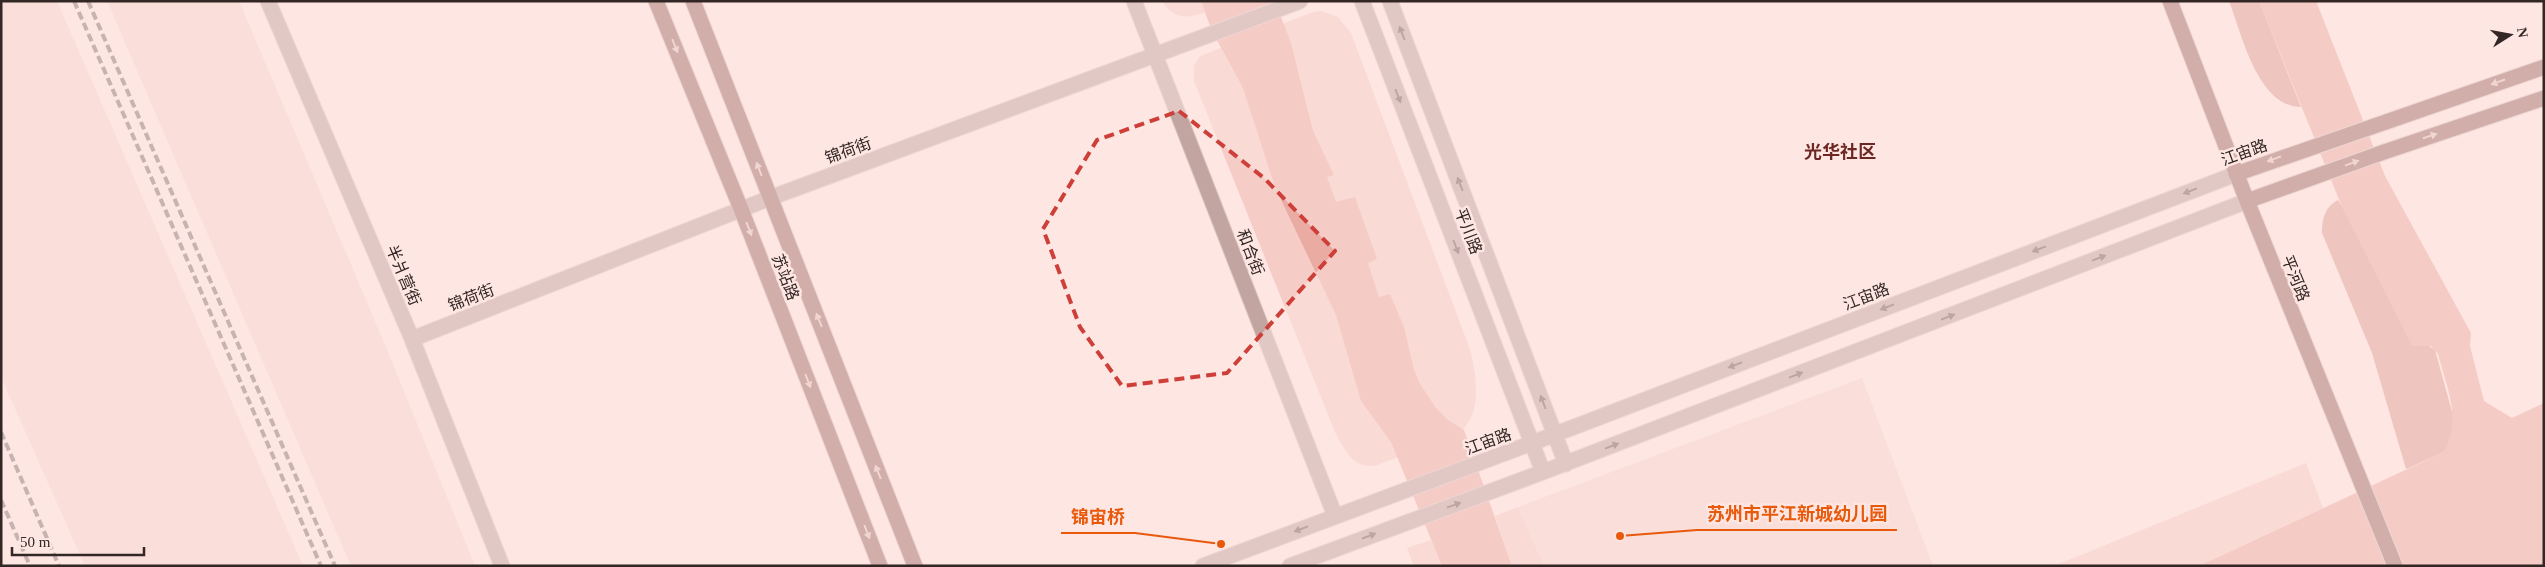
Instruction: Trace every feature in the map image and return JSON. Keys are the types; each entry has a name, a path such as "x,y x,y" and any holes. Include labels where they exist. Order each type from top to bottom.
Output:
{"main road":[{"name":"苏站路","path":"656,1 741,210 880,566"},
{"name":"苏站路","path":"694,1 916,566"},
{"name":"平河路","path":"2170,1 2236,174 2395,566"},
{"name":"江宙路","path":"2236,174 2313,145 2544,67"},
{"path":"2247,201 2544,98"}],"street":[{"name":"半爿营街","path":"268,1 412,339 502,566"},
{"name":"和合街","path":"1134,1 1335,516"},
{"name":"锦荷街","path":"412,339 770,198 1300,1"},
{"name":"平川路","path":"1362,1 1543,472"},
{"name":"平川路","path":"1390,1 1566,464"},
{"name":"江宙路","path":"1203,566 1532,444 2236,174"},
{"path":"1290,566 1566,464 2247,201"}],"highlighted area":[{"path":"1179,111 1264,178 1335,251 1227,373 1122,386 1080,327 1043,229 1097,140"}],"shaded area":[{"path":"1,1 57,1 303,566 85,566 1,377"},
{"path":"107,1 239,1 386,347 475,566 351,566"},
{"path":"1162,1 1230,1 1193,16 1185,16 1177,15 1169,10"},
{"path":"1202,1 1275,1 1291,43 1313,131 1334,175 1327,177 1336,202 1355,197 1377,259 1368,263 1379,297 1390,294 1404,327 1414,370 1420,384 1436,408 1448,420 1464,430 1512,566 1442,566 1391,442 1361,401 1336,315 1275,187 1244,91 1215,36"},
{"path":"2229,1 2259,1 2301,107 2286,104 2273,95 2263,82 2246,49"},
{"path":"2259,1 2316,1 2385,176 2471,333 2470,346 2484,401 2512,418 2544,403 2544,566 2199,566 2444,452 2452,427 2449,391 2438,354 2431,346 2412,346 2342,207"},
{"path":"1322,11 1338,17 1351,33 1471,352 1475,375 1476,397 1474,408 1465,428 1456,436 1374,466 1366,466 1354,460 1346,451 1335,432 1194,81 1194,66 1200,56 1313,12"},
{"path":"2338,200 2427,345 2435,350 2454,419 2450,441 2444,452 2406,469 2372,353 2322,233 2325,214 2330,206"},
{"path":"1862,378 1933,566 1544,566 1518,507"},
{"path":"2306,463 2323,508 2199,566 2054,566"},
{"path":"1518,507 1544,566 1512,566 1495,516"},
{"path":"1431,540 1442,566 1414,566 1407,548"}],"railway":[{"path":"74,1 321,566"},
{"path":"88,1 335,566"},
{"path":"1,432 59,566"},
{"path":"1,500 30,566"}],"place":[{"name":"苏州市平江新城幼儿园","path":"1620,536"},
{"name":"锦宙桥","path":"1221,544"}],"district":[{"name":"光华社区","path":"1840,152"}]}
